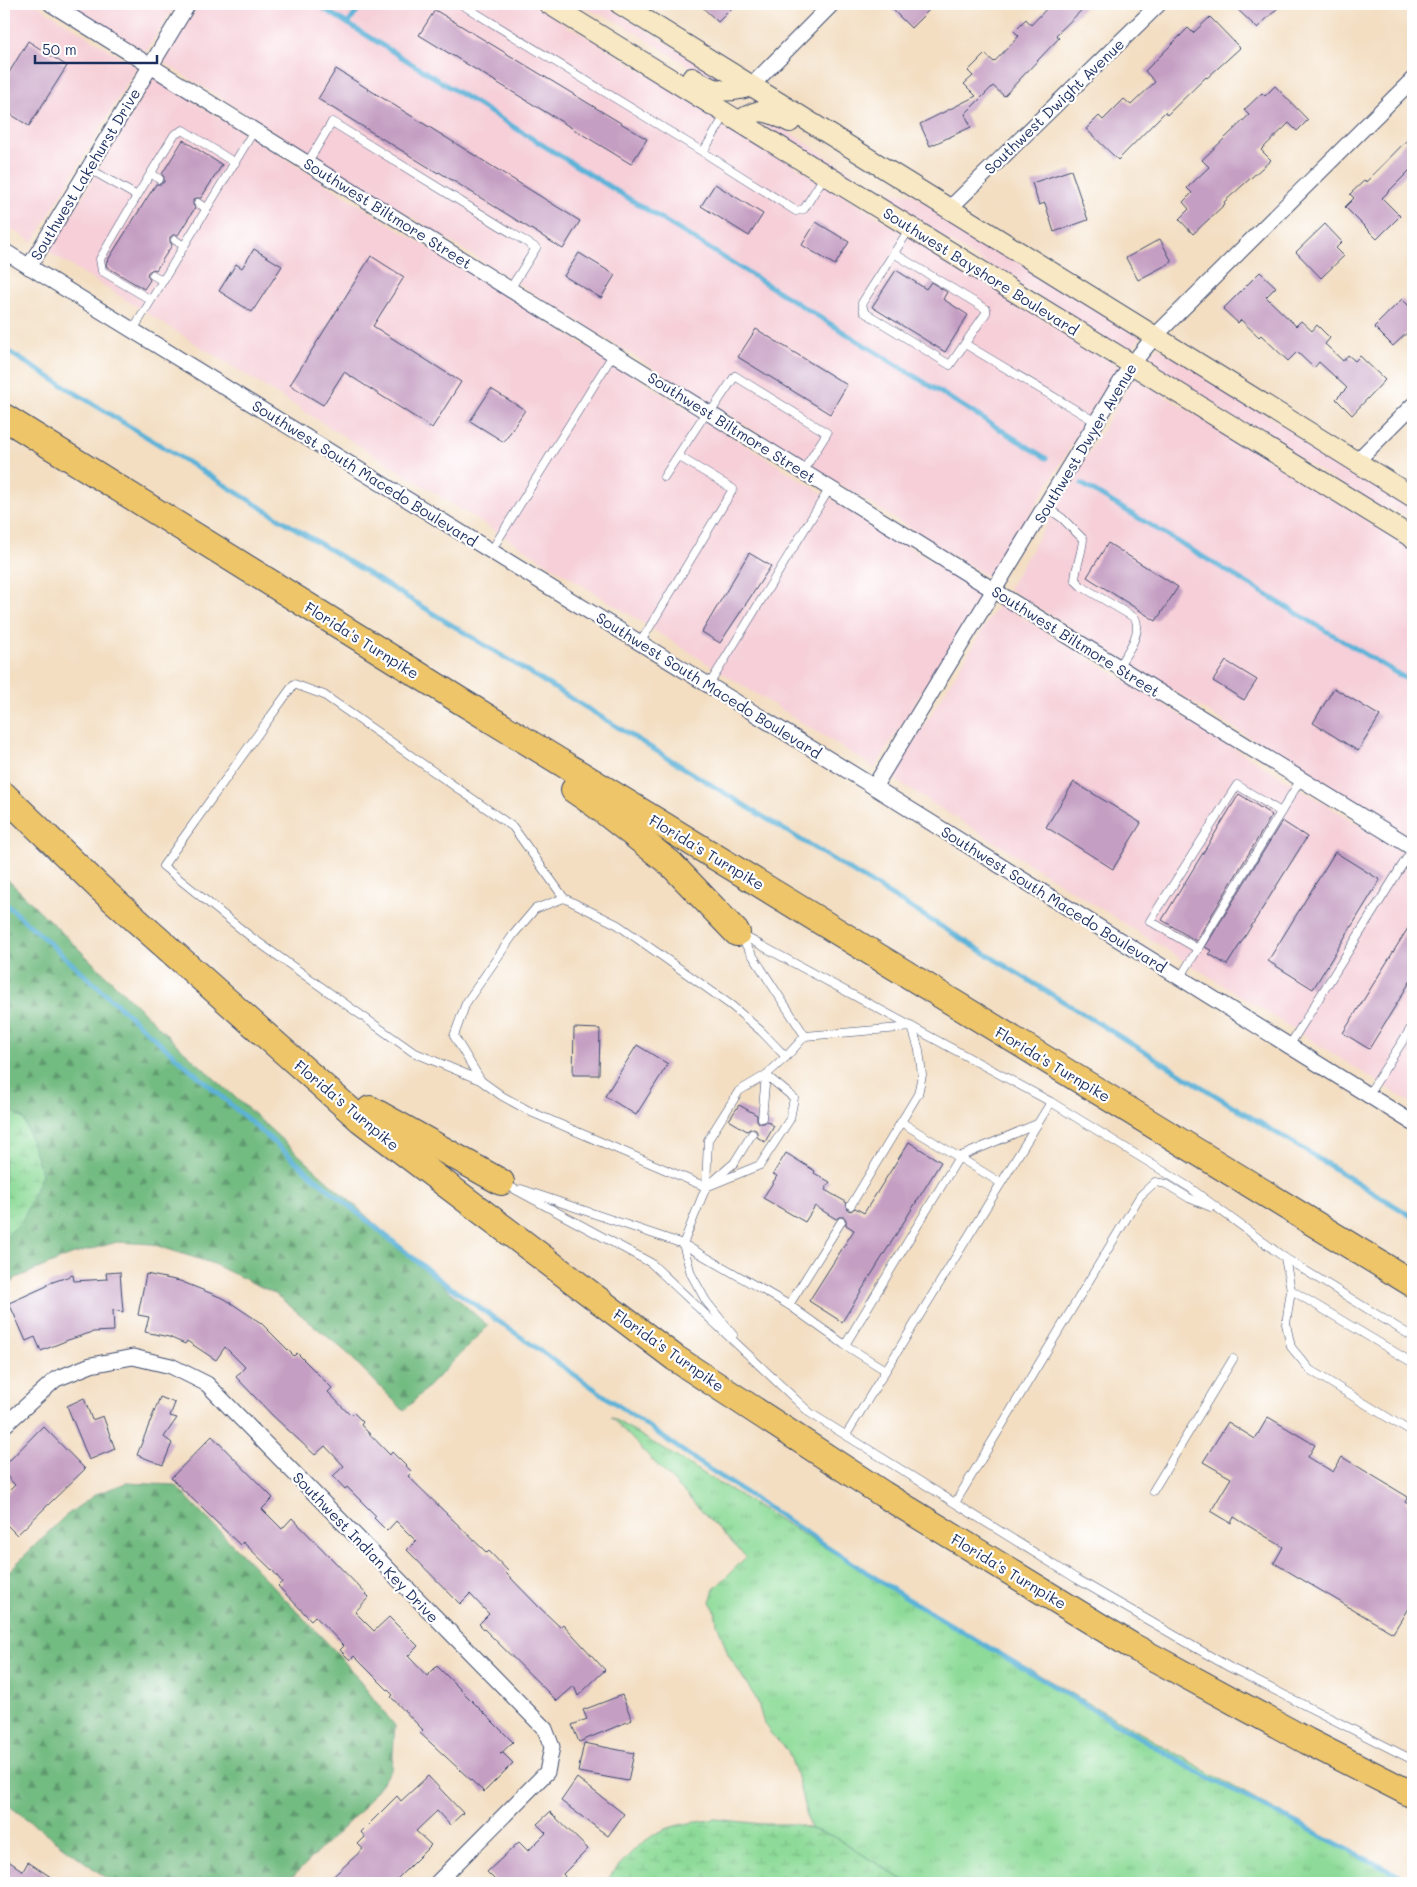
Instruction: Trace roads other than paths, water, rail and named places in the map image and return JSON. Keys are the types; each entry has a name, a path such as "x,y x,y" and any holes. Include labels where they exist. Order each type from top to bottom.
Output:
{"highway":[{"name":"Florida's Turnpike","path":"4,417 459,700 1413,1284"},
{"path":"459,700 505,745 596,805 671,864 737,932"},
{"name":"Florida's Turnpike","path":"4,795 98,887 361,1120 675,1358 866,1483 1132,1646 1307,1741 1413,1795"},
{"path":"278,1048 381,1116 501,1182"}],"main road":[{"name":"Southwest Bayshore Boulevard","path":"550,4 1413,538"},
{"path":"620,4 914,185 1413,497"},
{"path":"574,19 584,17 609,26 704,85 721,91 735,91 751,86"},
{"path":"733,117 751,112 766,111 790,122 886,184 914,185"},
{"path":"1378,517 1389,517 1413,527"}],"street":[{"name":"Southwest Biltmore Street","path":"52,4 995,591 1413,848"},
{"name":"Southwest Lakehurst Drive","path":"29,267 188,4"},
{"path":"751,86 832,4"},
{"name":"Southwest Dwight Avenue","path":"950,208 1159,4"},
{"name":"Southwest Dwyer Avenue","path":"874,787 1131,365 1155,336 1413,79"},
{"name":"Southwest South Macedo Boulevard","path":"4,251 874,787 1413,1123"},
{"path":"1356,462 1413,405"},
{"name":"Southwest Indian Key Drive","path":"4,1426 56,1379 91,1365 133,1357 171,1366 207,1384 545,1729 552,1747 547,1772 437,1883"}],"lane":[{"path":"461,4 796,211 804,209 826,174"},
{"path":"703,152 733,117"},
{"path":"308,162 332,122 536,248 510,289"},
{"path":"151,300 102,271 100,259 110,250 128,210 167,146 174,135 184,130 235,163"},
{"path":"133,330 255,130"},
{"path":"167,146 176,151"},
{"path":"88,168 137,196"},
{"path":"151,173 159,179"},
{"path":"216,175 224,180"},
{"path":"198,203 207,209"},
{"path":"128,210 136,216"},
{"path":"895,254 986,309 986,313 950,365 864,312 862,303 911,227"},
{"path":"175,240 184,246"},
{"path":"152,275 163,281"},
{"path":"965,344 1096,422"},
{"path":"491,551 614,353"},
{"path":"664,476 735,376 827,433 803,471"},
{"path":"640,643 733,490 678,456"},
{"path":"709,685 830,488"},
{"path":"1046,507 1062,518 1083,539 1082,553 1075,568 1075,580 1081,586 1135,618 1137,622 1134,638 1118,667"},
{"path":"766,1074 794,1098 790,1119 760,1165 706,1188 531,1112 502,1096 480,1080 413,1052 251,937 163,866 294,684 324,694 513,827 564,898 618,925 732,1006 761,1031 786,1057"},
{"path":"1180,978 1301,779"},
{"path":"1198,949 1150,920 1237,785 1281,812"},
{"path":"1289,1046 1413,848"},
{"path":"480,1080 454,1036 466,1003 513,934 535,909 564,898"},
{"path":"737,932 1050,1102 1189,1187 1285,1258 1413,1337"},
{"path":"737,932 805,1036"},
{"path":"1368,1095 1413,1025"},
{"path":"752,1358 706,1301 691,1274 683,1244 706,1188 708,1140 738,1091 766,1074 786,1057 805,1036 912,1027"},
{"path":"851,1205 918,1094 922,1075 919,1050 912,1027"},
{"path":"762,1118 766,1074"},
{"path":"846,1435 1050,1102"},
{"path":"901,1122 1001,1183"},
{"path":"844,1345 959,1156 1037,1124"},
{"path":"706,1188 734,1163 752,1134"},
{"path":"501,1182 683,1244 789,1305 844,1345 886,1370"},
{"path":"501,1182 651,1263 810,1413 1077,1579 1229,1667 1413,1760"},
{"path":"955,1503 1140,1196 1155,1182 1166,1184 1189,1198 1219,1210"},
{"path":"789,1305 841,1222"},
{"path":"1285,1258 1291,1290 1286,1324 1291,1346 1310,1370 1413,1433"},
{"path":"1291,1290 1413,1363"},
{"path":"1154,1491 1233,1359"}],"waterway":[{"path":"316,4 1046,458"},
{"path":"348,24 362,4"},
{"path":"4,349 1413,1217"},
{"path":"1082,484 1413,683"},
{"path":"4,902 152,1036 315,1178 440,1280 697,1461 903,1596 1196,1771 1413,1883"}]}
